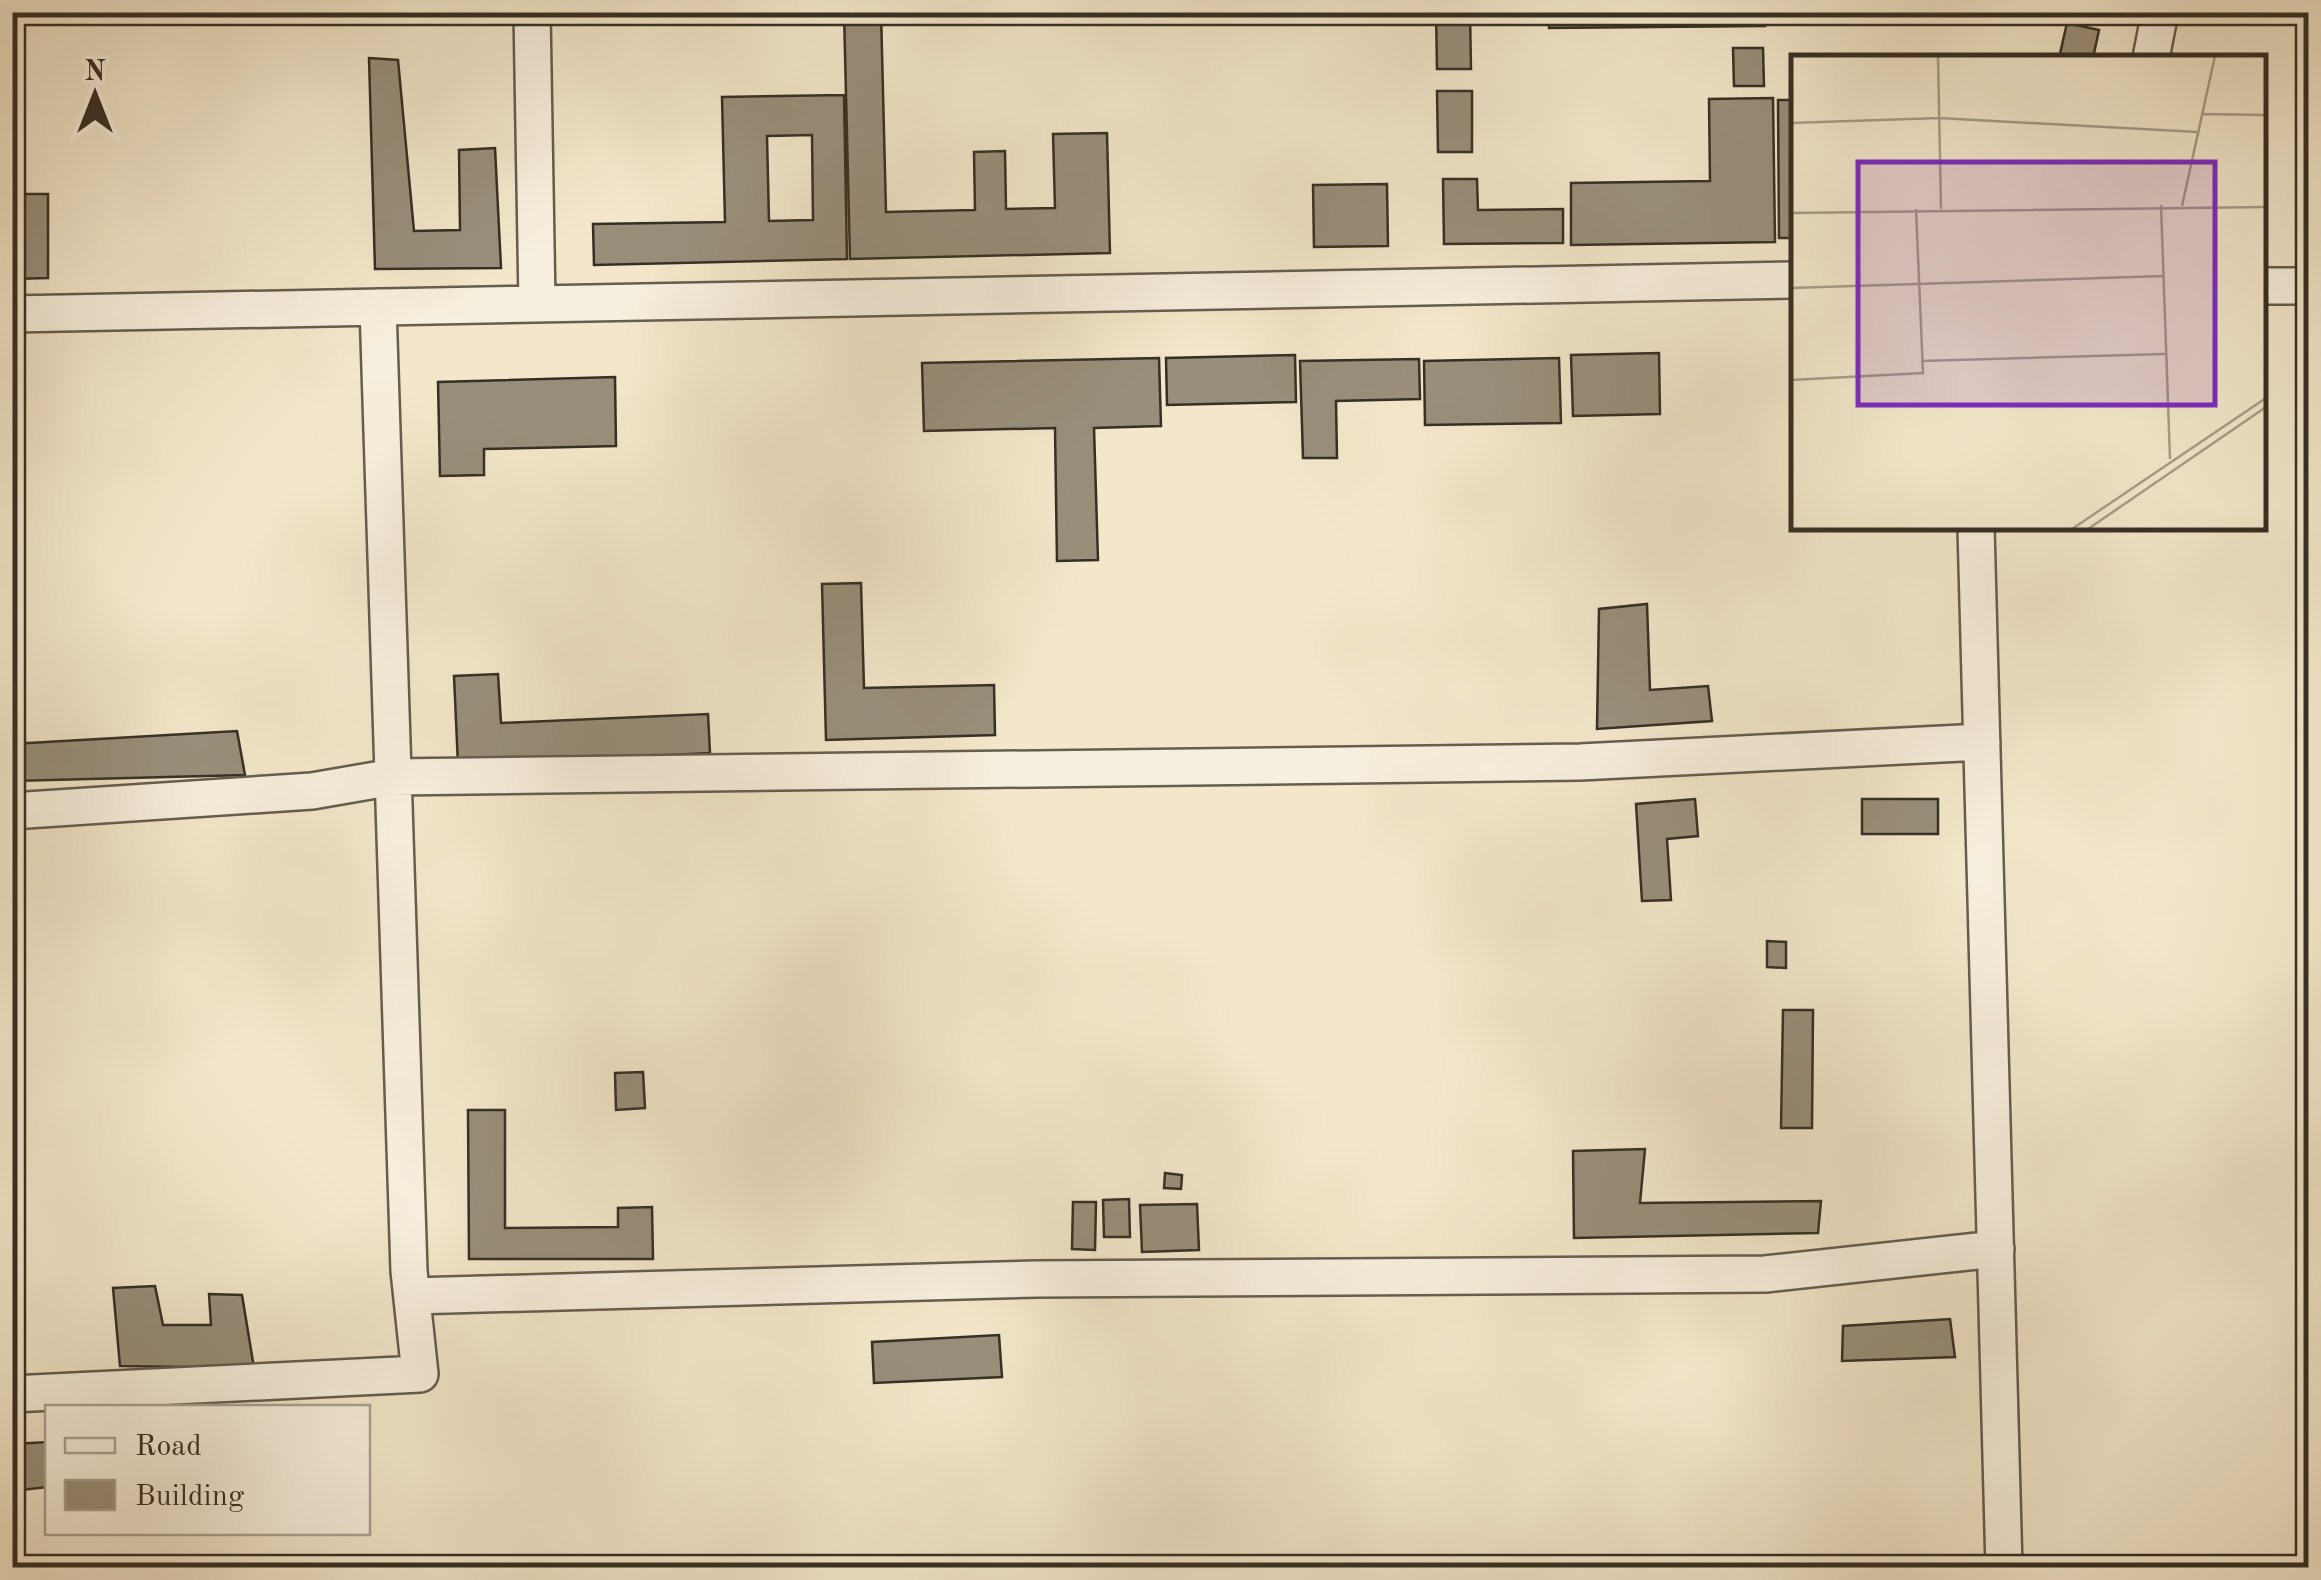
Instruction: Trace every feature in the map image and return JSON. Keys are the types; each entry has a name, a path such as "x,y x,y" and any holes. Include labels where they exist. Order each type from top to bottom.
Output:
{"street":[{"path":"532,12 538,303"},
{"path":"2152,55 2160,12"},
{"path":"12,314 1791,280"},
{"path":"2266,286 2308,286"},
{"path":"12,1394 420,1374 412,1296 378,307"},
{"path":"1976,530 2004,1568"},
{"path":"12,811 312,790 393,778 1580,762 1982,742"},
{"path":"412,1296 1036,1279 1765,1274 1996,1249"}],"building":[{"path":"844,12 881,12 886,212 975,210 974,152 1005,151 1006,209 1055,208 1053,134 1107,133 1110,253 850,259"},
{"path":"970,12 1051,12 1051,17 970,19"},
{"path":"1436,12 1470,12 1471,69 1437,69"},
{"path":"1549,12 1764,12 1765,26 1549,28"},
{"path":"2067,23 2099,30 2094,55 2060,55"},
{"path":"1733,48 1763,48 1764,86 1734,86"},
{"path":"369,58 398,60 414,231 460,230 459,150 495,148 501,268 375,269"},
{"path":"1437,91 1472,91 1472,152 1438,152"},
{"path":"844,95 847,259 594,265 593,224 725,222 722,97","holes":["812,135 813,220 769,221 767,136"]},
{"path":"1773,98 1775,242 1571,245 1571,183 1710,181 1709,99"},
{"path":"1778,100 1791,100 1791,238 1779,238"},
{"path":"1443,179 1477,179 1478,210 1563,209 1563,243 1444,244"},
{"path":"1387,184 1388,246 1314,247 1313,185"},
{"path":"12,194 48,194 48,278 12,279"},
{"path":"1659,353 1660,414 1573,416 1571,355"},
{"path":"1295,355 1296,402 1167,405 1166,358"},
{"path":"1159,358 1161,426 1094,428 1098,560 1057,561 1055,428 924,431 922,363"},
{"path":"1559,358 1561,423 1425,425 1424,361"},
{"path":"1419,359 1420,399 1336,401 1337,458 1303,458 1300,361"},
{"path":"615,377 616,446 484,449 484,475 440,476 438,382"},
{"path":"861,583 864,688 994,685 995,735 826,740 822,584"},
{"path":"1647,604 1650,690 1708,686 1712,721 1597,729 1599,609"},
{"path":"498,674 501,723 708,714 710,753 458,765 454,676"},
{"path":"237,731 245,775 12,781 12,744"},
{"path":"1695,799 1698,836 1667,839 1671,900 1642,901 1636,804"},
{"path":"1862,799 1938,799 1938,834 1862,834"},
{"path":"1767,941 1786,942 1786,968 1767,967"},
{"path":"1783,1010 1813,1010 1812,1128 1781,1128"},
{"path":"643,1072 645,1108 616,1110 615,1073"},
{"path":"468,1110 505,1110 505,1228 618,1227 618,1208 652,1207 653,1259 469,1259"},
{"path":"1645,1149 1640,1203 1821,1201 1818,1233 1574,1238 1573,1151"},
{"path":"1165,1173 1182,1175 1181,1189 1164,1188"},
{"path":"1129,1199 1130,1237 1104,1237 1103,1200"},
{"path":"1073,1202 1096,1202 1095,1250 1072,1249"},
{"path":"1197,1204 1199,1250 1142,1252 1140,1205"},
{"path":"155,1286 163,1325 211,1325 209,1294 242,1295 254,1368 120,1366 113,1288"},
{"path":"1950,1319 1955,1357 1842,1361 1843,1326"},
{"path":"999,1335 1002,1377 874,1383 872,1342"},
{"path":"45,1442 45,1487 12,1491 12,1444"}]}
